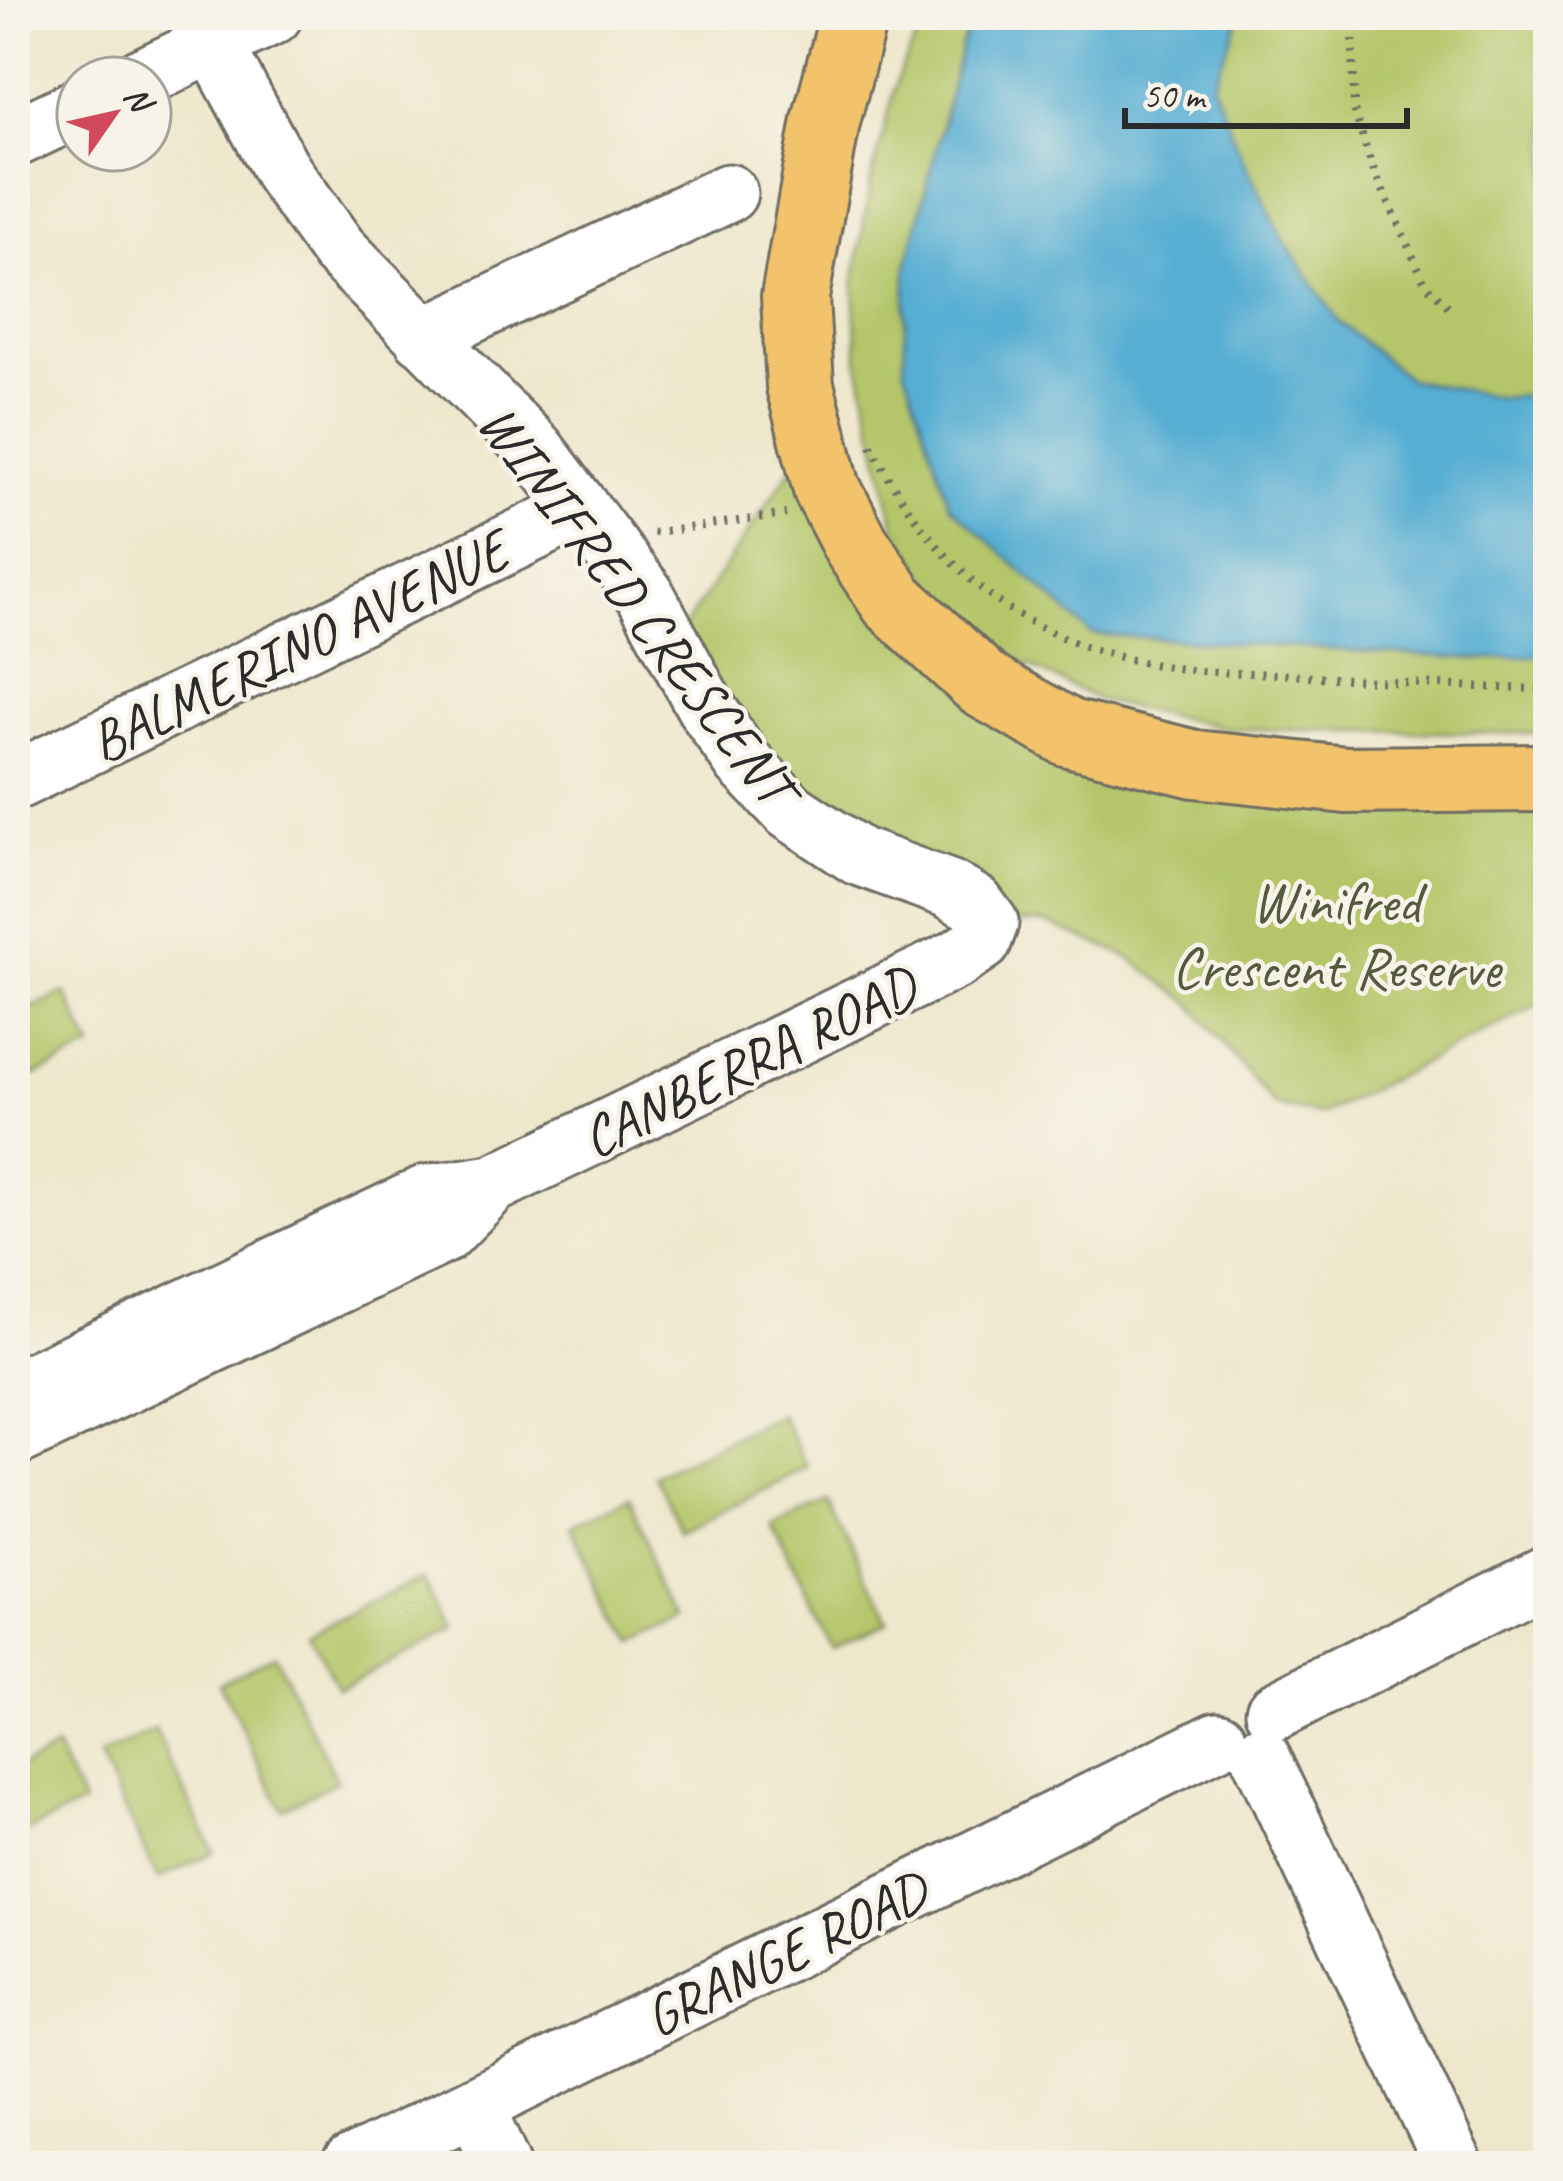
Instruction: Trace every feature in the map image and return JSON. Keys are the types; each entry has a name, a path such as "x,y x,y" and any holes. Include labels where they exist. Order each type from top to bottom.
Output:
{"main road":[{"path":"854,15 826,121 795,297 800,386 826,489 893,601 984,685 1069,733 1196,764 1346,780 1548,778"}],"street":[{"path":"172,54 205,29 272,15"},
{"name":"WINIFRED CRESCENT","path":"205,29 284,174 324,230 536,449 645,594 705,706 743,762 790,811 858,856 962,896 989,923"},
{"path":"15,139 54,120"},
{"path":"424,337 728,193"},
{"name":"BALMERINO AVENUE","path":"15,781 597,530"},
{"name":"CANBERRA ROAD","path":"15,1390 427,1194 493,1184 958,959 982,942 989,923"},
{"name":"CANBERRA ROAD","path":"15,1437 444,1234 493,1184"},
{"name":"GRANGE ROAD","path":"351,2166 1251,1735 1548,1574"},
{"path":"1251,1735 1454,2166"},
{"path":"475,2105 503,2166"}],"path":[{"path":"1353,15 1354,110 1372,166 1426,286 1454,312"},
{"path":"869,441 913,516 952,562 1000,605 1036,628 1078,644 1185,669 1548,689"},
{"path":"597,530 656,532 796,513"}],"green space":[{"path":"928,15 974,15 962,45 907,266 1478,659 1548,655 1548,734 1230,729 1100,701 1018,660 940,599 895,526 858,359 854,285 871,180 898,77"},
{"path":"1240,15 1548,15 1548,393 1501,398 1408,379 1340,323 1283,240 1212,84"},
{"name":"Winifred Crescent Reserve","path":"813,437 827,489 1069,732 1548,769 1548,1000 1321,1115 1274,1106 1191,1003 1128,957 1047,923 989,923 743,762 672,644"},
{"path":"65,992 92,1048 15,1085 15,1016"},
{"path":"780,1414 808,1468 683,1531 655,1476"},
{"path":"629,1497 687,1618 633,1644 574,1524"},
{"path":"828,1501 886,1622 831,1648 773,1527"},
{"path":"429,1574 457,1629 337,1688 309,1633"},
{"path":"274,1654 337,1781 282,1809 219,1682"},
{"path":"155,1731 214,1852 158,1879 99,1758"},
{"path":"56,1749 83,1804 15,1837 15,1769"}],"water":[{"path":"974,15 1240,15 1212,84 1283,240 1340,323 1408,379 1501,398 1548,393 1548,655 1478,659 1091,634 950,505 904,366 907,266 962,45"}]}
